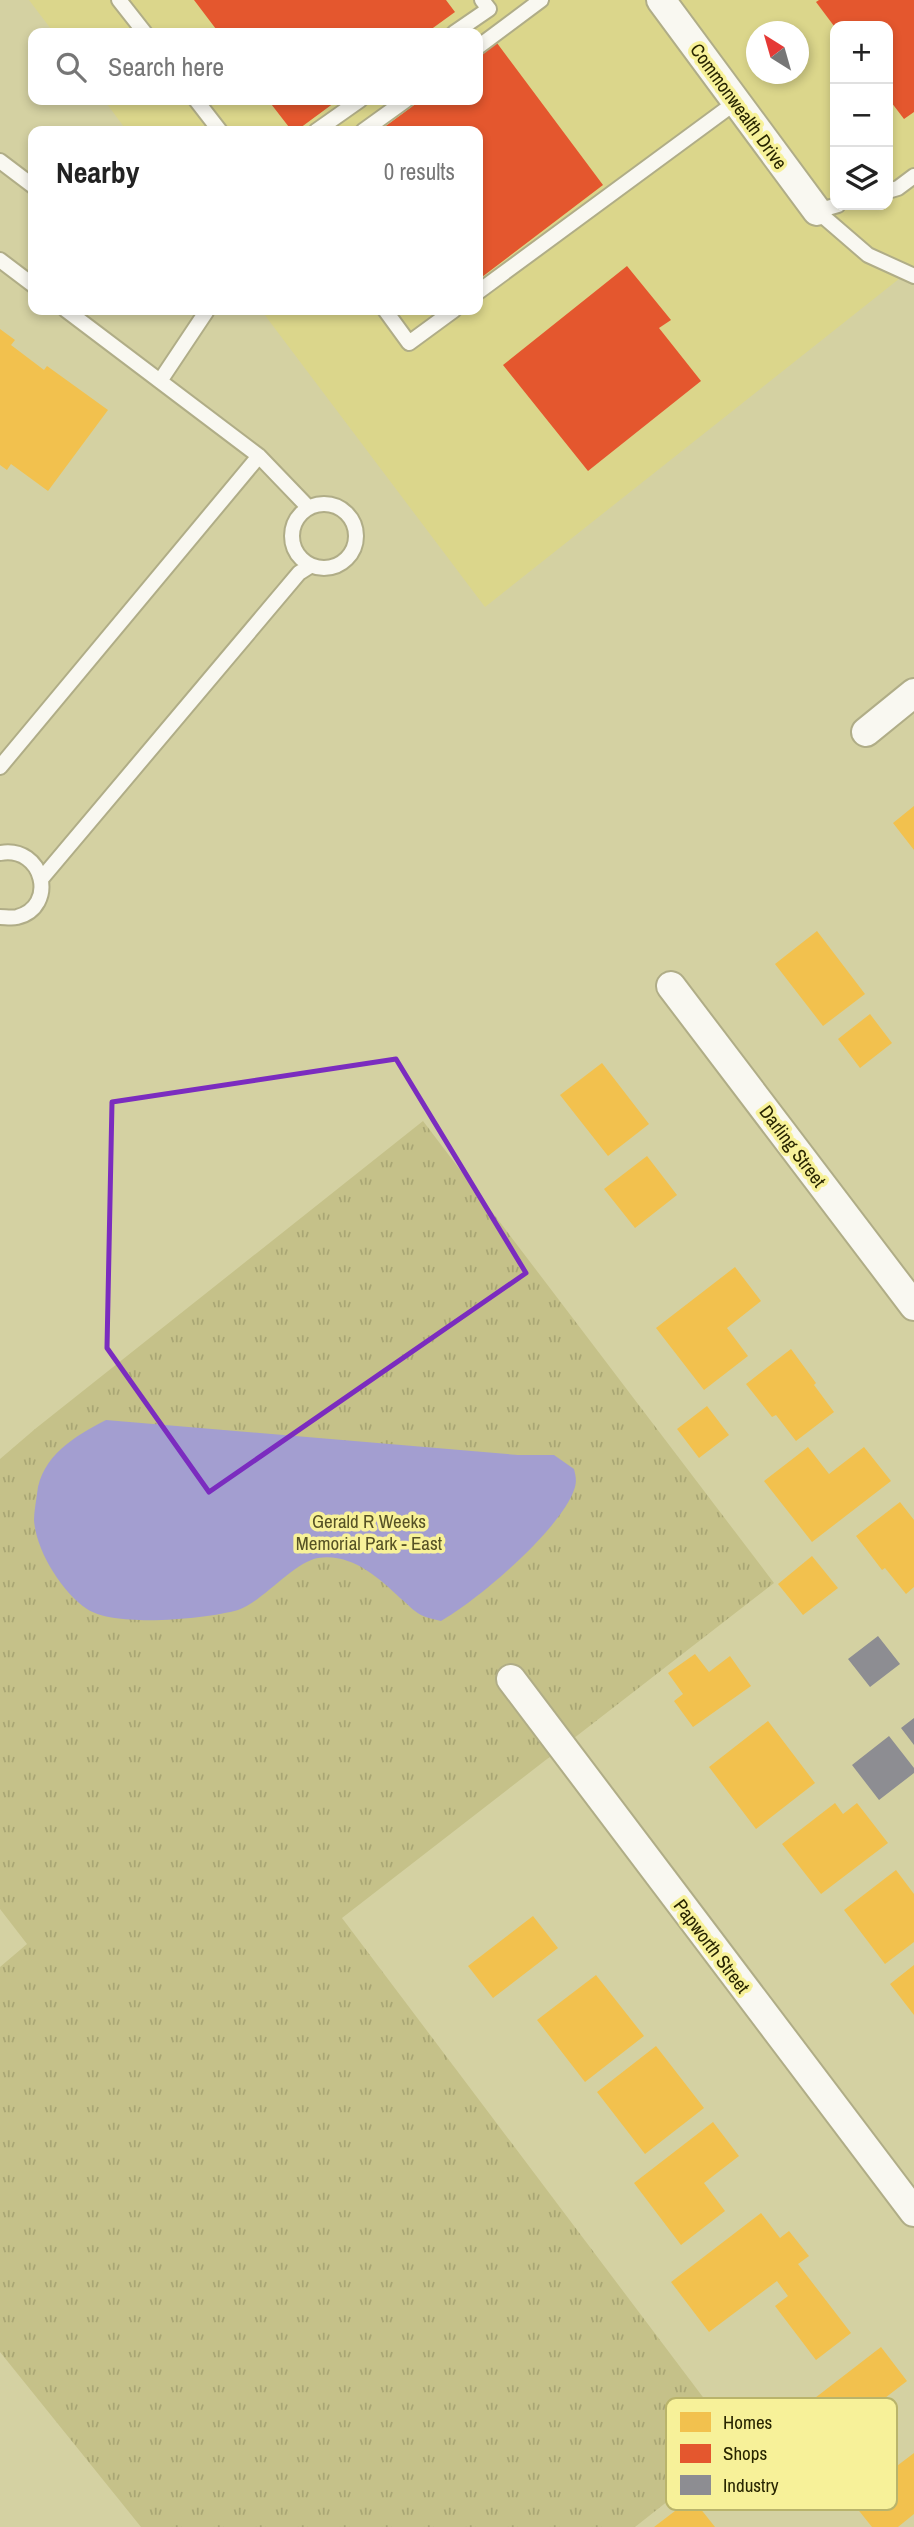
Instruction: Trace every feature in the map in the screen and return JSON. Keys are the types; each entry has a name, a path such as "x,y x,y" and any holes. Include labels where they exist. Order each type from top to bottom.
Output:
{"street":[{"name":"Commonwealth Drive","path":"661,0 736,102 828,208"},
{"path":"866,732 914,693"},
{"name":"Darling Street","path":"671,986 914,1306"},
{"name":"Papworth Street","path":"510,1679 914,2212"}],"lane":[{"path":"119,0 141,28"},
{"path":"483,43 541,0"},
{"path":"460,28 490,3"},
{"path":"483,288 736,102"},
{"path":"200,105 216,126"},
{"path":"323,126 353,105"},
{"path":"370,126 399,105"},
{"path":"0,161 28,182"},
{"path":"893,190 914,176"},
{"path":"828,208 868,255 914,276"},
{"path":"0,260 28,281"},
{"path":"73,315 259,456 308,507"},
{"path":"160,381 204,315"},
{"path":"389,315 409,343 447,315"},
{"path":"0,767 259,456"},
{"path":"322,503 337,506 348,514 356,527 356,542 351,555 339,565 325,569 310,566 299,558 292,545 291,530 297,517 308,507 322,503"},
{"path":"42,878 299,573 310,566"},
{"path":"0,853 19,853 34,863 42,878 41,895 32,910 16,918 0,917"}],"highlighted area":[{"path":"396,1059 526,1273 209,1492 107,1348 112,1102"}],"shaded area":[{"path":"29,0 914,0 914,267 485,607 265,315 483,315 483,126 123,126 108,105 483,105 483,28 50,28"},
{"path":"106,1420 518,1455 554,1455 574,1469 576,1484 566,1506 536,1543 496,1581 441,1621 418,1613 363,1568 330,1557 309,1561 238,1610 184,1619 118,1618 100,1615 87,1609 68,1592 45,1557 34,1520 40,1481 52,1458 72,1440"}],"green space":[{"name":"Gerald R Weeks Memorial Park - East","path":"423,1121 774,1583 342,1918 704,2398 666,2398 666,2503 635,2527 141,2527 0,2352 0,1967 27,1944 0,1909 0,1459"}],"building: Homes":[{"path":"0,329 15,340 11,345 44,370 47,366 108,410 48,491 11,464 7,470 0,465"},
{"path":"914,806 914,850 893,823"},
{"path":"817,931 865,994 823,1026 775,964"},
{"path":"870,1014 892,1043 860,1068 838,1039"},
{"path":"602,1063 649,1124 608,1156 560,1095"},
{"path":"647,1156 677,1195 635,1228 604,1189"},
{"path":"735,1267 761,1301 727,1328 748,1356 704,1390 656,1328"},
{"path":"791,1349 834,1412 796,1441 776,1415 772,1417 746,1384"},
{"path":"707,1406 729,1435 699,1458 677,1429"},
{"path":"808,1447 829,1474 864,1447 891,1481 812,1542 764,1481"},
{"path":"900,1502 914,1520 914,1587 906,1594 885,1568 882,1570 856,1536"},
{"path":"812,1556 838,1588 803,1615 778,1584"},
{"path":"695,1654 709,1672 730,1656 751,1686 693,1727 674,1701 683,1694 668,1673"},
{"path":"768,1721 815,1783 756,1829 709,1767"},
{"path":"835,1803 843,1814 857,1803 888,1843 821,1894 782,1844"},
{"path":"896,1870 914,1894 914,1942 885,1964 844,1910"},
{"path":"533,1916 558,1948 493,1998 468,1966"},
{"path":"914,1965 914,2015 890,1984"},
{"path":"596,1975 644,2036 585,2082 537,2020"},
{"path":"656,2046 704,2108 645,2154 597,2092"},
{"path":"713,2122 739,2156 704,2183 725,2211 681,2245 634,2183"},
{"path":"761,2213 780,2238 789,2231 809,2256 798,2264 851,2333 816,2360 775,2306 788,2296 777,2281 709,2332 671,2282"},
{"path":"881,2347 907,2381 885,2398 815,2398"},
{"path":"914,2453 914,2514 898,2527 872,2527 858,2510 897,2510 897,2466"},
{"path":"676,2510 702,2510 715,2527 654,2527"}],"building: Shops":[{"path":"194,0 446,0 455,12 433,28 215,28"},
{"path":"914,0 914,112 904,119 893,105 893,21 830,21 816,2"},
{"path":"497,43 603,185 483,276 483,126 386,126 414,105 483,105 483,53"},
{"path":"272,105 331,105 303,126 288,126"},
{"path":"627,266 671,320 659,328 701,381 588,471 503,365"}],"building: Industry":[{"path":"878,1636 900,1664 870,1687 848,1659"},
{"path":"914,1718 914,1745 901,1728"},
{"path":"889,1736 914,1768 914,1773 879,1800 852,1765"}]}
